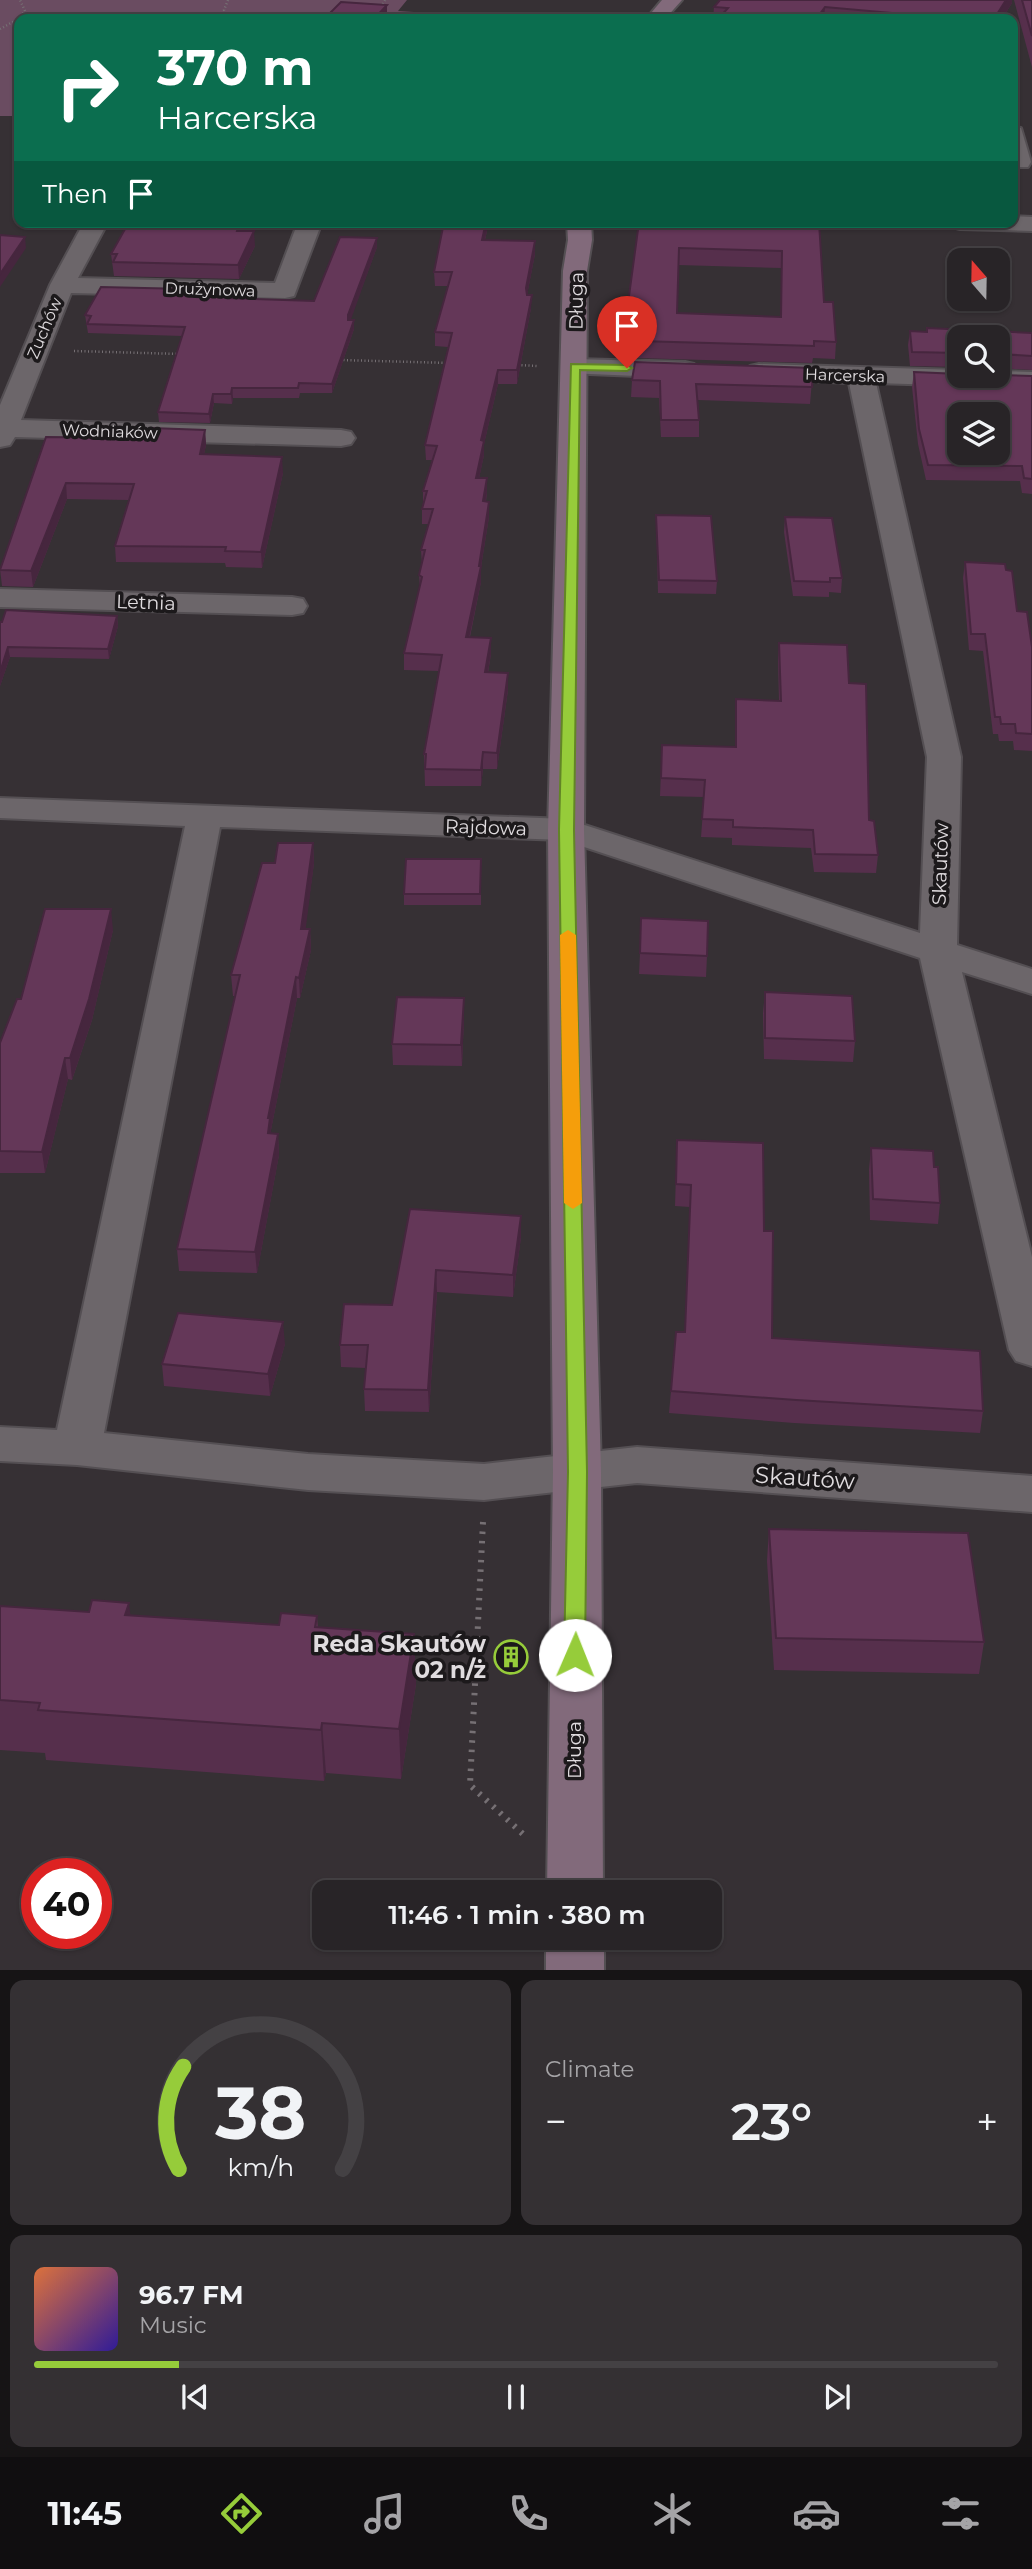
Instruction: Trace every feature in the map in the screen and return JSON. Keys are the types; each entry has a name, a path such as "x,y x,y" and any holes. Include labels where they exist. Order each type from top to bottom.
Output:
{"street":[{"path":"660,14 673,0"},
{"path":"1018,154 1020,162"},
{"name":"Zuchów","path":"2,433 62,285 93,228"},
{"name":"Drużynowa","path":"62,285 285,291 308,228"},
{"name":"Długa","path":"575,1880 578,1472 566,830 575,271 579,228"},
{"path":"575,367 711,371"},
{"name":"Harcerska","path":"738,372 1032,380"},
{"name":"Skautów","path":"861,375 944,757 938,952 1032,1350"},
{"name":"Wodniaków","path":"2,433 341,438"},
{"name":"Letnia","path":"0,598 292,606"},
{"name":"Rajdowa","path":"0,808 566,830 1032,982"},
{"path":"77,1448 205,816"},
{"name":"Skautów","path":"0,1444 77,1448 308,1472 485,1482 637,1465 1032,1494"},
{"path":"575,1950 575,1970"}],"path":[{"path":"381,7 385,0"},
{"path":"34,349 187,354"},
{"path":"340,360 450,363"},
{"path":"506,365 575,367"},
{"path":"485,1482 470,1785 530,1840"}],"shaded area":[{"path":"0,0 407,0 398,11 446,14 14,14 14,116 0,116"}],"building":[{"path":"720,0 1006,0 997,14 904,14 825,7 820,14 723,14 728,8 714,7"},
{"path":"1022,0 1032,0 1032,36"},
{"path":"341,2 387,5 379,14 329,14"},
{"path":"126,228 238,228 237,231 254,231 238,265 113,262 117,254 111,254"},
{"path":"443,228 485,228 482,240 535,241 526,288 527,295 532,295 517,370 498,370 481,440 484,441 476,478 487,478 483,501 489,502 481,566 466,637 491,638 485,672 508,673 497,753 483,752 481,770 425,769 424,754 442,655 404,653 422,577 419,575 425,550 421,550 433,509 422,509 427,491 423,491 437,446 425,445 452,333 435,332 452,272 434,272"},
{"path":"638,228 819,228 824,302 833,302 836,342 814,341 814,346 638,341 639,333 624,333","holes":["679,248 782,251 781,317 677,313"]},
{"path":"0,235 25,237 0,274"},
{"path":"340,237 377,238 348,315 348,320 354,320 332,384 299,383 298,388 232,388 231,394 213,394 209,414 158,412 185,327 87,324 91,316 85,315 101,287 230,290 226,298 314,301"},
{"path":"927,328 947,329 947,353 912,352 910,331 927,332"},
{"path":"1010,332 1032,333 1032,356 1010,355"},
{"path":"635,362 813,368 812,387 696,384 699,420 661,420 660,381 632,380"},
{"path":"914,372 947,373 947,388 1010,388 1010,375 1032,376 1032,479 1024,478 1022,466 928,465 919,429"},
{"path":"151,428 205,430 200,454 282,457 261,552 225,551 226,547 115,546 134,484 66,483 31,571 0,570 46,437 148,438"},
{"path":"656,515 711,516 717,581 659,580"},
{"path":"785,517 832,518 842,578 830,578 830,582 794,581"},
{"path":"965,562 1005,564 1006,570 1012,571 1017,611 1027,612 1032,647 1032,734 1016,733 1015,724 1001,724 1000,717 995,717 985,634 971,634"},
{"path":"6,610 117,616 108,649 8,647 0,672 0,622"},
{"path":"779,643 847,645 849,683 866,684 869,820 874,821 878,855 815,854 813,830 733,827 733,820 702,819 705,780 661,778 662,745 736,747 736,699 781,701"},
{"path":"278,843 313,843 301,929 310,929 299,978 296,977 268,1118 268,1133 278,1134 255,1252 177,1249 240,975 231,975 262,863 275,863"},
{"path":"406,859 481,859 480,894 404,894"},
{"path":"45,909 111,909 89,999 70,1058 65,1058 42,1152 0,1151 0,1043 17,999 21,999"},
{"path":"641,918 708,921 707,956 640,953"},
{"path":"765,992 852,996 855,1041 765,1038"},
{"path":"397,997 464,998 461,1045 392,1044"},
{"path":"677,1140 763,1143 764,1231 773,1231 772,1338 980,1351 983,1411 671,1391 676,1332 685,1332 691,1185 676,1184"},
{"path":"871,1148 933,1151 934,1167 938,1167 940,1203 873,1199"},
{"path":"410,1209 521,1216 513,1275 436,1270 428,1390 364,1389 368,1345 340,1345 344,1304 392,1305"},
{"path":"178,1313 283,1322 268,1374 162,1364"},
{"path":"769,1529 968,1533 984,1642 776,1638"},
{"path":"92,1600 129,1603 125,1615 279,1625 281,1613 317,1616 315,1627 414,1634 399,1729 322,1723 321,1730 38,1710 40,1703 0,1700 0,1606 89,1612"}],"slow traffic":[{"path":"568,935 573,1203"}],"place":[{"name":"Reda Skautów 02 n/ż","path":"511,1657"}],"route":[{"path":"575,1655 578,1472 566,830 575,367 627,368"}]}
